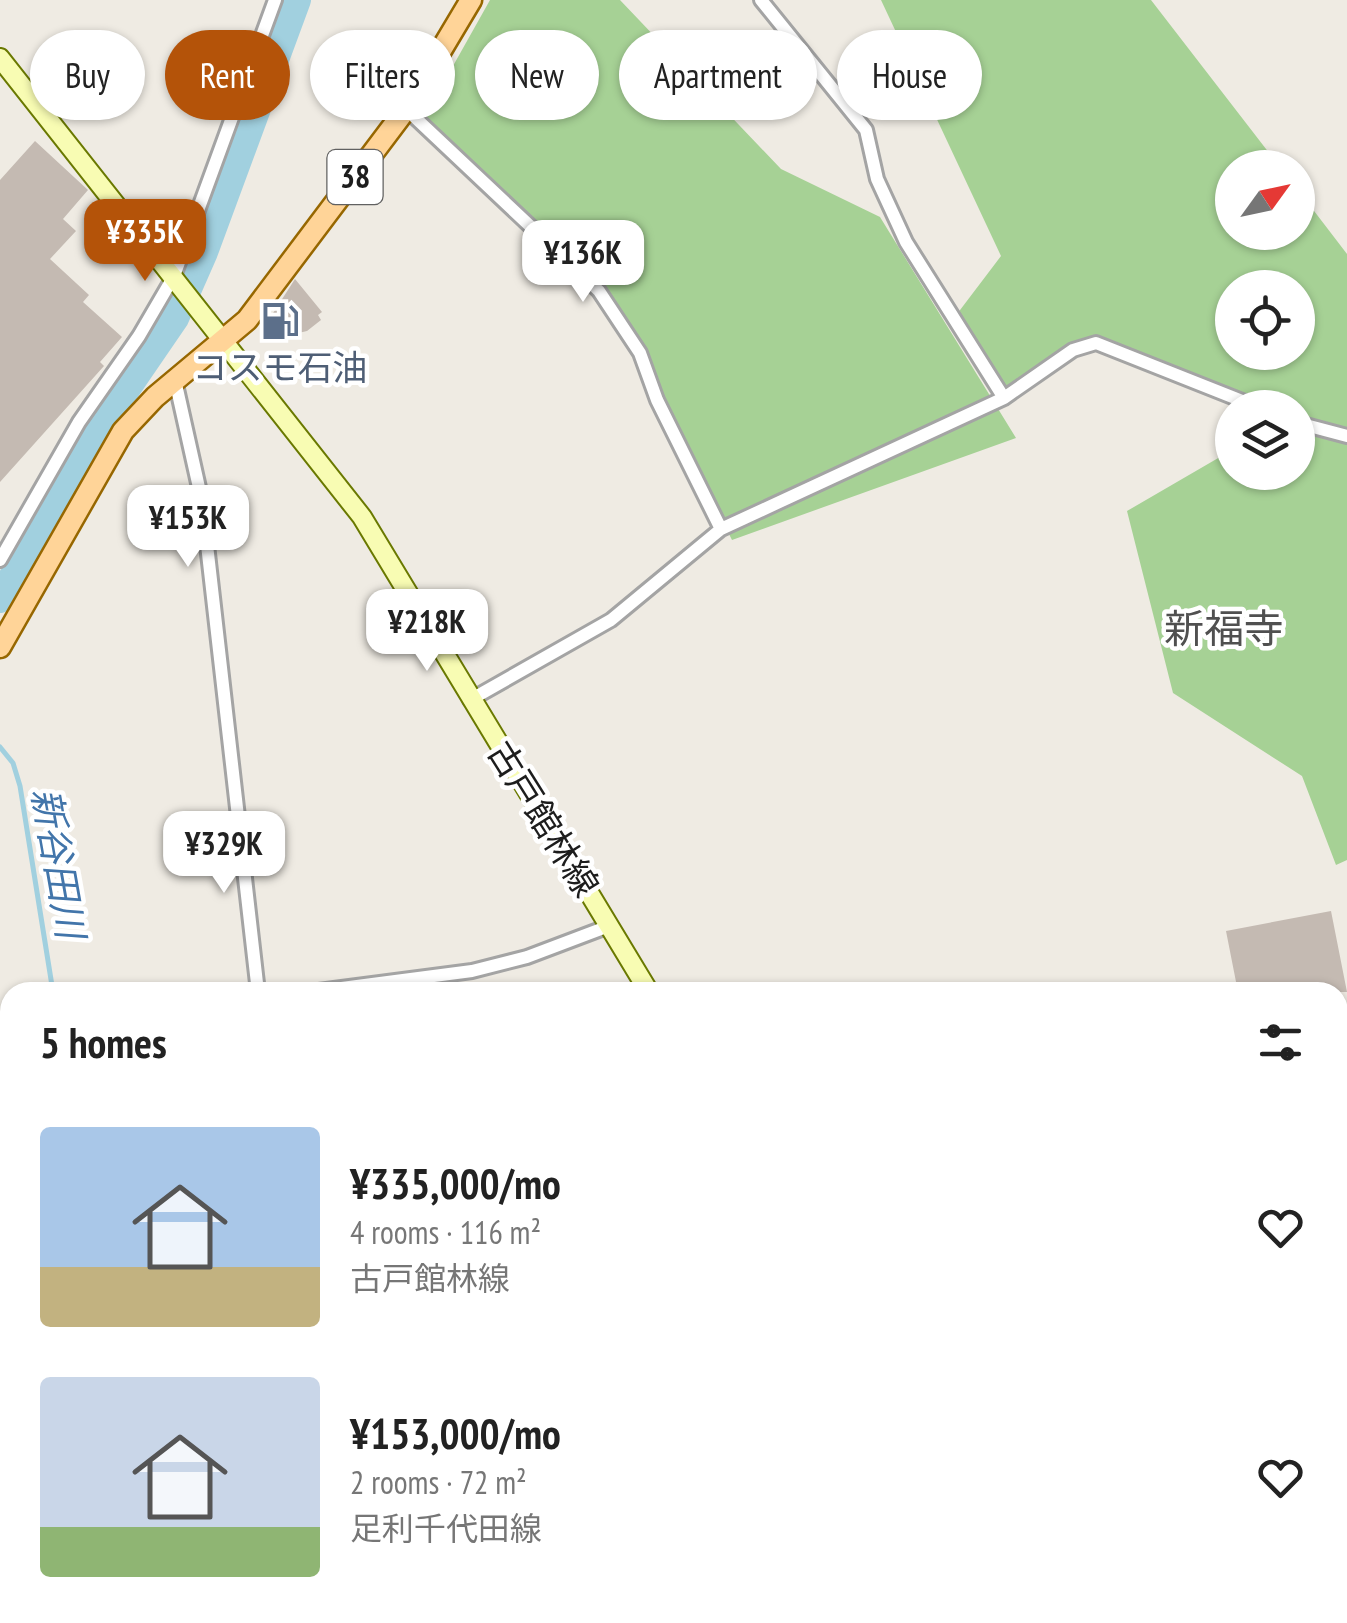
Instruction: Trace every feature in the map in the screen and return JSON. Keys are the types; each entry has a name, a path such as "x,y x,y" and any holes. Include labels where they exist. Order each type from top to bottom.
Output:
{"main road":[{"name":"38","path":"452,30 470,0"},
{"path":"0,58 175,278"},
{"name":"38","path":"0,647 123,431 175,380 246,320 398,120"},
{"name":"古戸館林線","path":"175,278 362,517 643,982"}],"street":[{"path":"0,560 79,422 140,336 175,278 274,0"},
{"path":"761,0 866,130 877,179 906,242 1004,398"},
{"path":"418,120 599,292 640,353 656,400 721,530"},
{"path":"470,700 610,620 721,530 1004,398 1073,350 1096,343 1215,390"},
{"path":"175,380 202,501 257,982"},
{"path":"1315,428 1347,436"},
{"path":"392,982 472,972 527,957 608,926"}],"green space":[{"path":"490,0 620,0 649,30 619,30 619,120 734,120 781,169 880,217 1016,438 732,540 646,368 588,280 421,123 455,120 455,62"},
{"path":"881,0 1151,0 1267,150 1215,150 1215,250 1315,250 1315,212 1347,254 1347,860 1336,865 1302,776 1173,693 1127,511 1215,460 1215,490 1315,490 1315,390 1215,390 1096,343 1004,398 954,318 1001,256 937,120 982,120 982,30 895,30"}],"building":[{"path":"35,141 88,190 63,219 76,231 50,259 89,295 83,302 122,337 100,362 104,366 0,482 0,180"},
{"path":"295,279 322,312 318,315 321,320 307,331 290,335 268,321"},
{"path":"1331,911 1345,982 1236,982 1226,931"}],"waterway":[{"path":"0,599 88,445 175,318 204,252 297,0"},
{"name":"新谷田川","path":"0,747 13,763 20,786 51,982"}],"place":[{"name":"コスモ石油","path":"280,321"}],"district":[{"name":"新福寺","path":"1224,629"}]}
